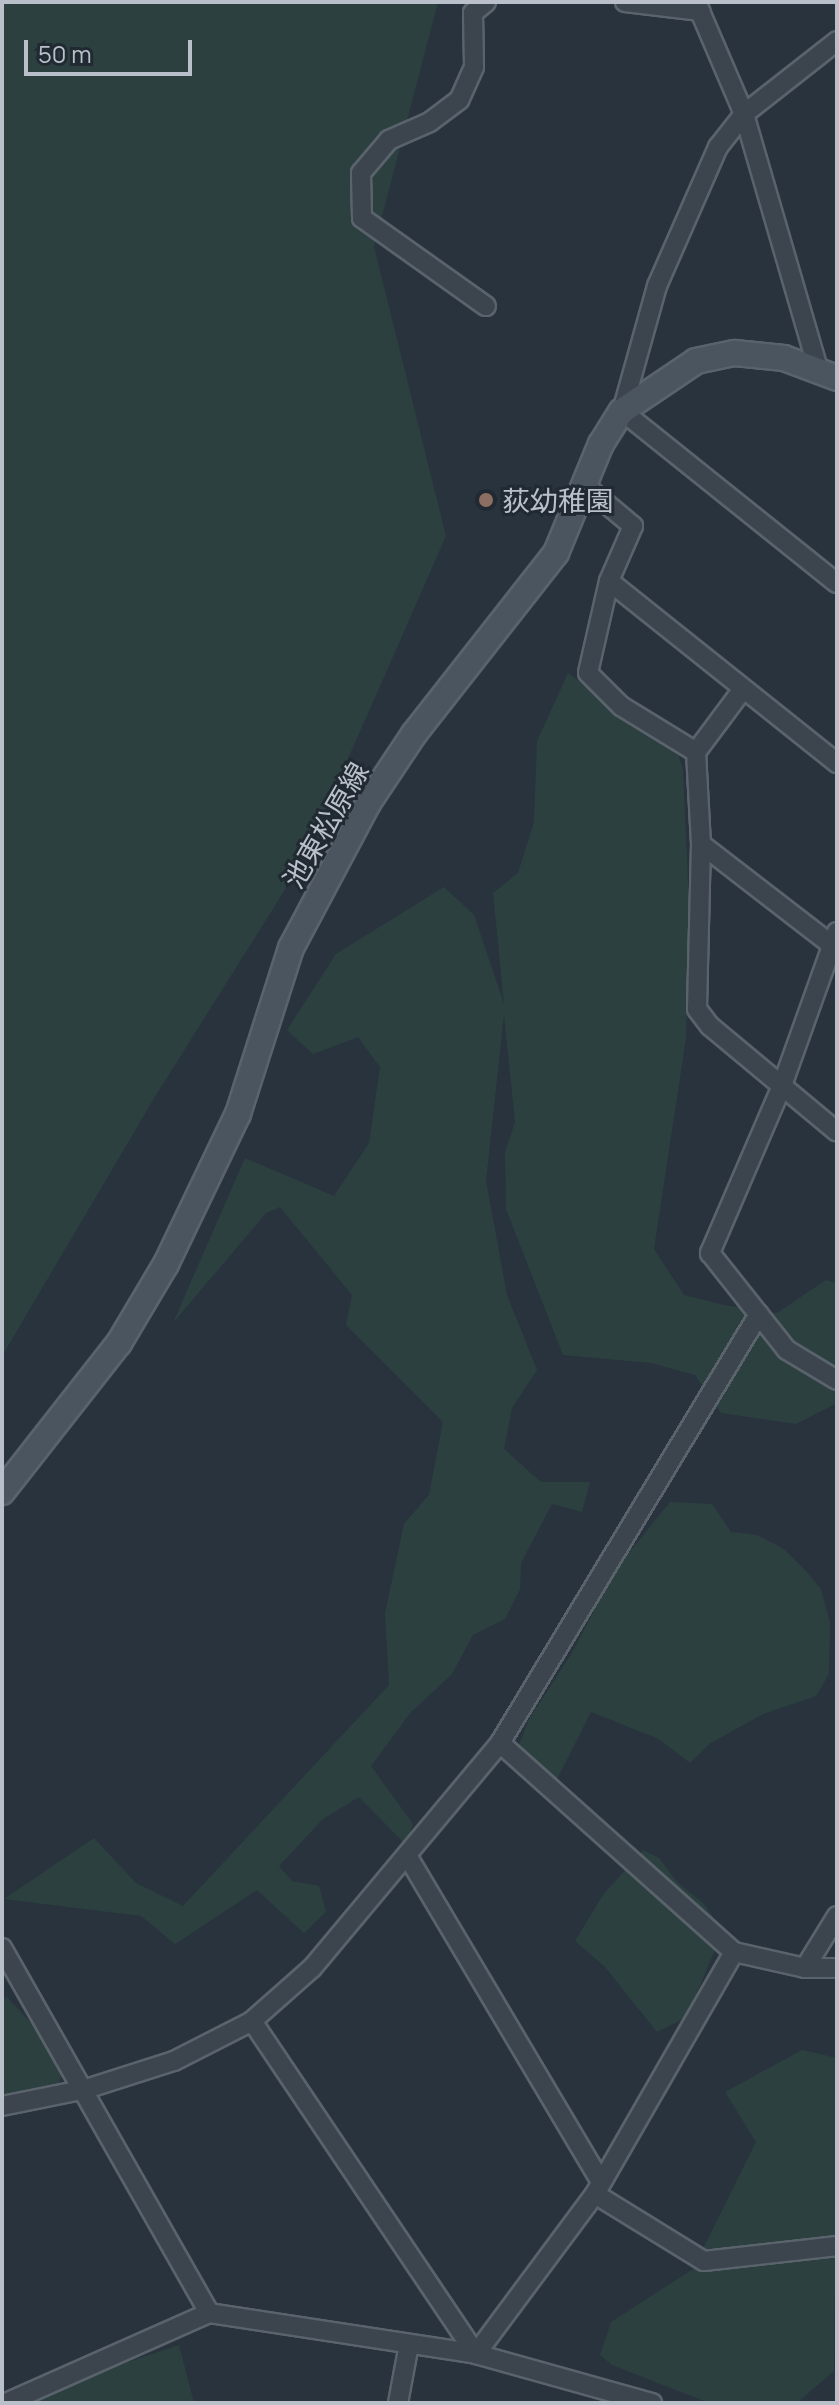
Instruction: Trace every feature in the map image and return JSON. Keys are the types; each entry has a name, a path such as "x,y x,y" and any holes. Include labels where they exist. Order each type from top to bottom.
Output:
{"main road":[{"name":"池東松原線","path":"2,1492 119,1343 166,1264 238,1114 291,948 368,803 414,734 556,553 601,444 622,411 696,361 761,353 827,372"}],"street":[{"path":"486,2 473,13 474,67 459,100 430,122 389,140 361,173 362,218 486,306"},
{"path":"625,2 698,6 744,114 827,372"},
{"path":"837,41 744,114 718,147 657,286 622,411 837,583"},
{"path":"584,485 633,526 609,581 588,673 621,706 696,752"},
{"path":"609,581 837,763"},
{"path":"743,689 696,752 701,844 697,1009 781,1088 837,1132"},
{"path":"701,844 835,942 781,1088 710,1253 787,1350 837,1380"},
{"path":"2,2106 86,2089 174,2061 252,2021 312,1968 408,1857 500,1743 759,1314"},
{"path":"500,1743 734,1952 805,1968 837,1968"},
{"path":"408,1857 598,2188 704,2261 837,2246"},
{"path":"805,1968 837,1916"},
{"path":"2,1948 86,2089 209,2313"},
{"path":"476,2354 598,2188 734,1952"},
{"path":"252,2021 476,2354"},
{"path":"6,2403 209,2313 476,2354 652,2403"},
{"path":"398,2403 409,2344"}],"green space":[{"path":"2,2 438,2 374,247 446,536 303,861 156,1095 2,1356"},
{"path":"568,673 639,728 677,750 683,770 689,903 686,1038 654,1249 684,1295 724,1305 777,1313 826,1280 837,1283 837,1403 796,1424 721,1413 695,1375 651,1363 563,1355 506,1209 505,1152 515,1122 504,1014 486,1181 507,1295 537,1370 512,1408 504,1449 541,1482 590,1482 582,1512 552,1504 521,1563 520,1589 505,1619 473,1635 452,1674 410,1713 371,1766 413,1824 406,1845 359,1797 323,1819 279,1866 292,1881 319,1886 326,1912 304,1933 257,1890 175,1944 141,1916 4,1899 94,1838 136,1883 183,1906 389,1685 385,1613 404,1524 429,1495 443,1422 346,1325 352,1295 280,1207 266,1213 173,1323 245,1158 334,1196 369,1143 380,1067 358,1037 313,1054 287,1030 336,954 444,887 474,915 504,1004 493,893 518,873 534,822 537,741"},
{"path":"670,1502 712,1504 731,1532 757,1535 784,1549 804,1569 821,1589 830,1623 829,1674 816,1696 763,1714 709,1744 690,1763 659,1739 591,1712 556,1781 519,1745 529,1719 572,1653 615,1570"},
{"path":"643,1850 659,1858 677,1882 704,1904 717,1923 719,1940 687,2017 657,2032 605,1967 575,1941 603,1895"},
{"path":"7,1997 52,2046 63,2068 56,2095 26,2112 2,2110 2,2000"},
{"path":"802,2050 837,2058 834,2371 797,2403 709,2403 612,2365 600,2355 611,2322 693,2269 756,2142 725,2092"},
{"path":"179,2345 194,2403 8,2402"}],"place":[{"name":"荻幼稚園","path":"486,500"}]}
